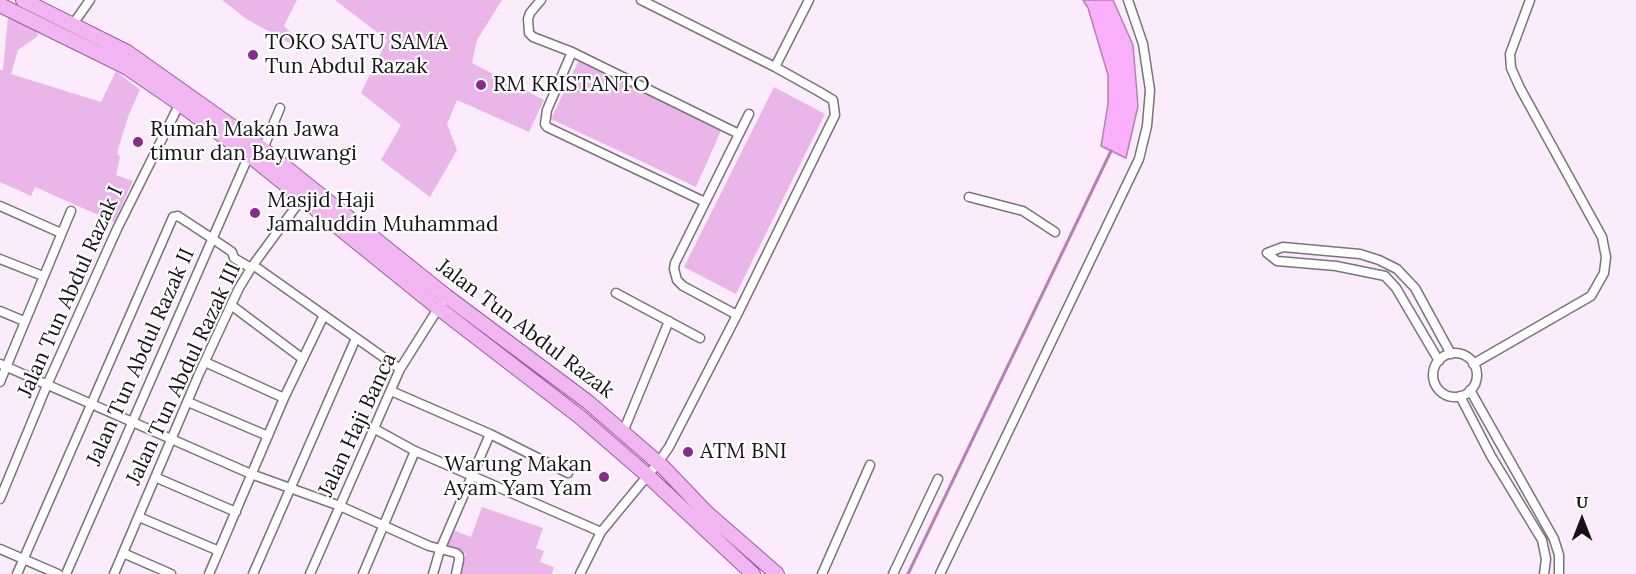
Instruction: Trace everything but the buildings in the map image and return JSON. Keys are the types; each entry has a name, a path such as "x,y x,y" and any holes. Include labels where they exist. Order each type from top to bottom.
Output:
{"main road":[{"name":"Jalan Tun Abdul Razak","path":"23,0 127,52 249,155 438,308 580,417 648,475 753,574"},
{"name":"Jalan Tun Abdul Razak","path":"0,4 114,60 182,98 263,149 446,296 588,402 658,464 706,512 777,574"}],"street":[{"path":"73,24 90,0"},
{"path":"541,0 530,13 529,33 533,37 572,52 739,134"},
{"path":"580,574 601,532 658,464 669,447 836,115 832,100 775,67 641,0"},
{"path":"939,574 1139,159 1148,126 1150,90 1143,44 1128,0"},
{"path":"1473,364 1591,296 1604,273 1606,257 1602,237 1511,68 1510,54 1530,0"},
{"path":"775,67 807,1"},
{"path":"572,52 547,110 545,124 547,127 705,202"},
{"name":"Jalan Tun Abdul Razak I","path":"0,499 47,385 117,229 182,98"},
{"path":"263,149 280,108"},
{"path":"737,315 683,286 676,280 674,274 675,263 749,114"},
{"name":"Jalan Tun Abdul Razak II","path":"66,574 249,155"},
{"name":"Jalan Tun Abdul Razak III","path":"114,574 231,305 252,267 303,197"},
{"path":"969,197 1023,211 1055,232"},
{"path":"0,206 61,233"},
{"path":"0,382 3,365 71,211"},
{"path":"17,574 173,217 178,216 213,239 232,252 234,258 252,267 324,315 400,369"},
{"path":"1439,361 1396,288 1385,276 1336,266 1277,261 1267,253 1283,247 1360,254 1397,269 1415,288 1451,354"},
{"path":"0,259 43,276"},
{"path":"616,293 700,338"},
{"name":"Jalan Haji Banca","path":"310,574 400,369 446,296"},
{"path":"231,305 303,359"},
{"path":"0,310 24,321"},
{"path":"209,574 284,398 324,315"},
{"path":"623,432 669,321"},
{"path":"253,574 356,339"},
{"path":"1451,354 1466,356 1473,364 1477,374 1476,382 1470,390 1460,396 1447,395 1437,386 1434,373 1439,361 1451,354"},
{"path":"205,362 284,398"},
{"path":"3,365 251,474 340,506 440,550 459,556 456,574"},
{"path":"1470,390 1554,539 1559,574"},
{"path":"391,391 490,434 568,473"},
{"path":"1460,396 1491,456 1542,540 1546,559 1544,574"},
{"path":"188,402 268,436"},
{"path":"375,429 415,451 601,532"},
{"path":"433,574 440,550 490,434"},
{"path":"363,574 415,451"},
{"path":"822,574 870,465"},
{"path":"157,478 236,512"},
{"path":"893,574 938,479"},
{"path":"139,517 219,551"},
{"path":"0,549 58,574"},
{"path":"123,554 171,574"}],"shaded area":[{"path":"222,0 297,0 284,26 299,42 298,48 245,18"},
{"path":"335,0 502,0 477,40 472,63 544,100 529,132 457,100 447,124 457,150 430,197 381,160 401,125 361,93 387,40"},
{"path":"1083,0 1113,0 1133,45 1138,106 1126,158 1101,146 1108,104 1108,75 1088,8"},
{"path":"8,16 36,30 38,36 18,50 11,74 101,102 116,71 140,90 129,114 117,153 120,157 116,175 133,181 114,222 35,187 31,196 0,182 0,70 3,70"},
{"path":"581,56 723,126 696,187 551,119"},
{"path":"774,87 825,114 736,294 684,267"},
{"path":"482,507 543,528 536,548 544,551 540,562 554,567 552,574 459,574 466,554 444,546 450,529 471,537"}],"waterway":[{"path":"908,574 1111,151"}],"place":[{"name":"TOKO SATU SAMA Tun Abdul Razak","path":"253,55"},
{"name":"RM KRISTANTO","path":"481,85"},
{"name":"Rumah Makan Jawa timur dan Bayuwangi","path":"138,142"},
{"name":"Masjid Haji Jamaluddin Muhammad","path":"255,213"},
{"name":"ATM BNI","path":"688,452"},
{"name":"Warung Makan Ayam Yam Yam","path":"604,477"}]}
